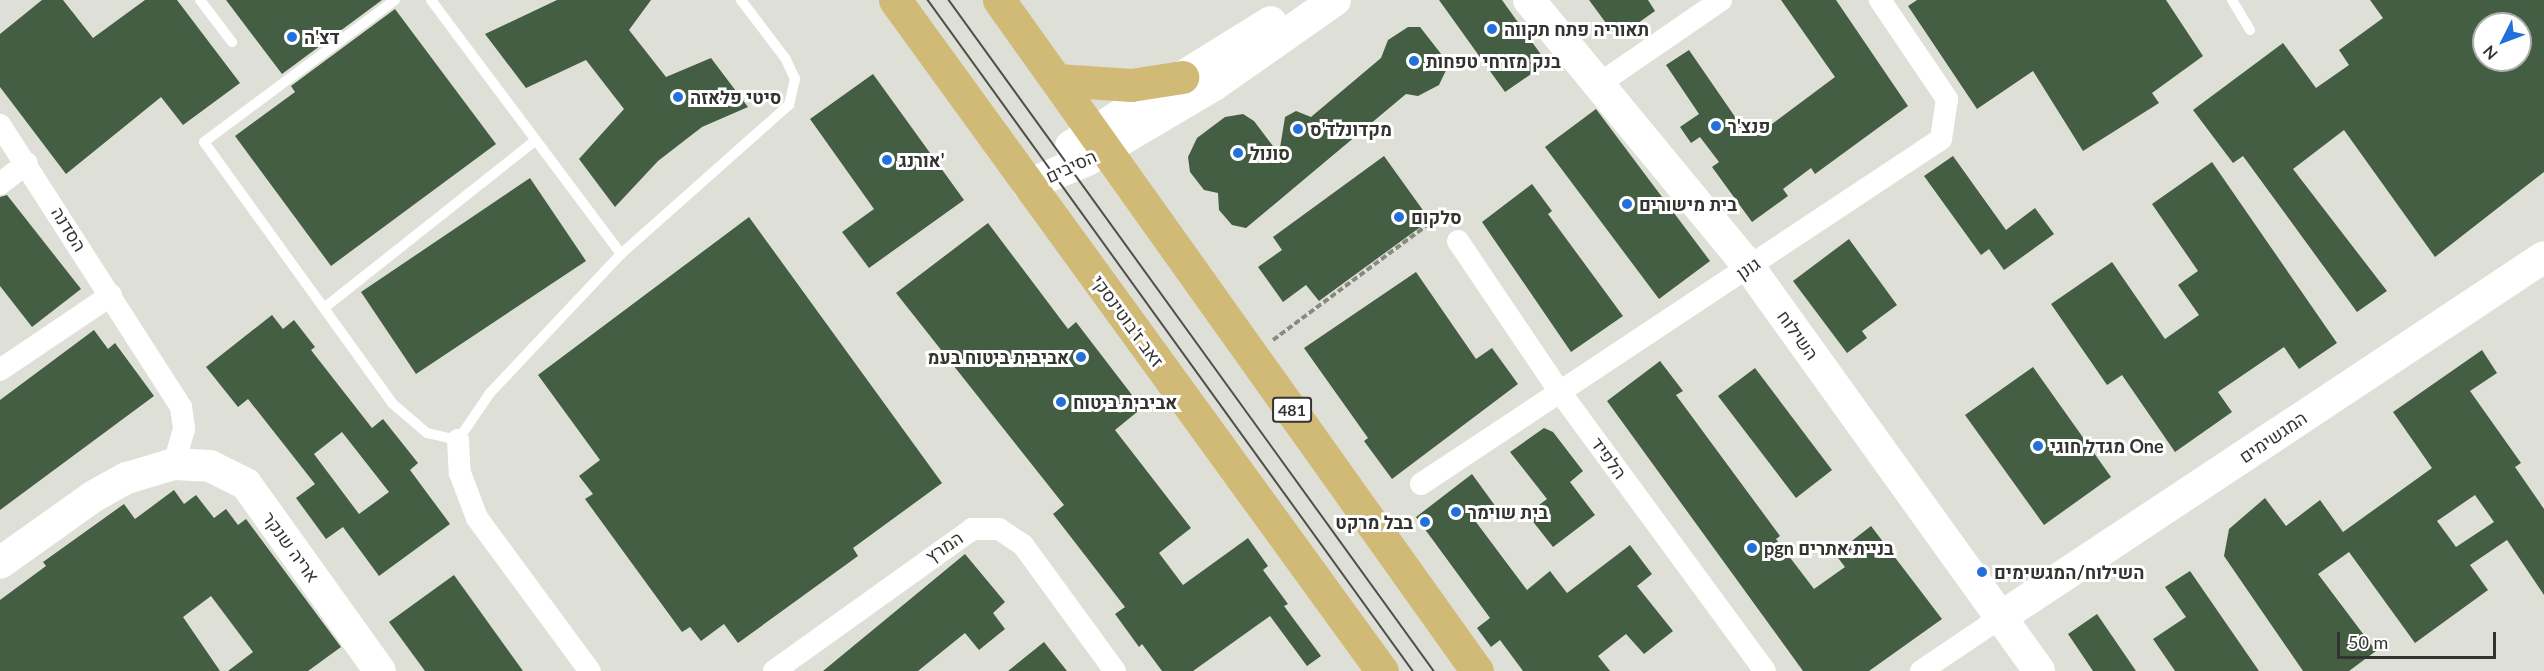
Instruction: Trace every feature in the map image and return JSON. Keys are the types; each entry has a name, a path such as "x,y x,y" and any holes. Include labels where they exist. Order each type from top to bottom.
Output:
{"main road":[{"name":"זאב ז'בוטינסקי","path":"895,0 1382,671"},
{"name":"481","path":"999,0 1477,671"},
{"path":"1057,80 1131,85 1182,77"}],"street":[{"name":"הסיבים","path":"1028,185 1100,140 1182,77 1309,0"},
{"name":"הסיבים","path":"1100,140 1214,85 1335,0"},
{"path":"1599,84 1721,0"},
{"name":"גונן","path":"1421,484 1941,139 1947,99 1880,0"},
{"name":"השילוח","path":"1534,4 1749,267 2039,671"},
{"name":"הסדנה","path":"0,125 27,163 111,295"},
{"path":"0,184 27,163"},
{"name":"הלפיד","path":"1458,241 1560,392 1765,671"},
{"name":"המגשימים","path":"2001,617 2544,258"},
{"path":"0,370 111,295 182,407 184,429 174,464"},
{"path":"458,440 460,473 477,519 590,671"},
{"name":"אריה שנקר","path":"0,563 93,496 127,478 174,464 210,466 246,484 380,671"},
{"name":"המרץ","path":"774,671 972,529 999,529 1023,544 1115,671"},
{"path":"1921,671 2001,617"}],"lane":[{"path":"201,0 232,42"},
{"path":"395,0 204,142 410,422 427,433 458,440 489,393 621,254 789,105 795,79 785,58 741,0"},
{"path":"431,0 621,254"},
{"path":"2232,0 2250,30"},
{"path":"324,308 536,140"}],"path":[{"path":"1253,355 1438,217"}],"building":[{"path":"42,0 63,0 93,38 145,0 177,0 240,83 183,125 161,97 66,174 0,87 0,34"},
{"name":"דצ'ה","path":"226,0 382,0 282,74"},
{"name":"סיטי פלאזה","path":"557,0 651,0 629,30 666,77 711,58 748,107 702,127 658,161 615,207 579,159 624,109 586,60 526,88 485,34"},
{"path":"1439,0 1502,0 1547,63 1505,92"},
{"path":"1589,0 1648,0 1655,11 1617,38"},
{"path":"1781,0 1836,0 1908,106 1815,174 1811,168 1783,189 1788,196 1752,222 1712,167 1719,162 1700,137 1691,143 1680,127 1699,114 1666,65 1689,50 1742,127 1746,124 1756,136 1835,77"},
{"path":"1917,0 2166,0 2203,56 2152,93 2159,103 2083,151 2033,71 1977,109 1908,6"},
{"path":"2370,0 2544,0 2544,172 2435,257 2344,130 2293,169 2387,291 2357,312 2243,156 2233,163 2193,110 2283,43 2316,88 2349,65 2339,50 2383,18"},
{"path":"395,9 496,144 331,266 235,136 295,92 291,86"},
{"path":"1408,27 1420,27 1449,64 1439,85 1418,96 1406,94 1246,228 1232,225 1219,210 1218,193 1204,190 1190,172 1188,157 1197,138 1225,117 1243,114 1254,121 1279,154 1285,117 1296,111 1311,117 1381,58 1388,40"},
{"name":"אורנג'","path":"873,74 964,200 869,268 842,232 874,209 810,119"},
{"name":"בית מישורים","path":"1596,109 1710,261 1659,299 1545,147"},
{"name":"סלקום","path":"1384,156 1430,220 1319,301 1306,285 1283,302 1258,267 1282,250 1273,237"},
{"path":"1953,156 2006,230 2035,208 2054,234 2004,270 1989,249 1981,255 1924,176"},
{"path":"2212,162 2337,343 2299,369 2284,347 2218,392 2232,412 2175,452 2122,375 2107,385 2051,304 2112,262 2165,339 2199,315 2178,285 2198,271 2152,204"},
{"path":"530,178 586,261 416,374 361,292"},
{"path":"1532,184 1552,211 1548,214 1623,316 1571,352 1482,222"},
{"path":"7,195 81,289 32,327 0,286 0,197"},
{"path":"749,217 942,483 853,548 858,556 738,643 724,624 701,641 690,627 682,632 585,499 593,494 579,476 600,460 538,375"},
{"path":"988,223 1068,329 1076,322 1142,408 1115,430 1191,528 1159,553 1183,585 1248,538 1268,566 1263,570 1288,604 1284,606 1321,656 1307,666 1270,616 1193,671 1162,671 1142,644 1139,647 1115,614 1125,607 1053,514 1064,505 896,293"},
{"path":"1849,239 1897,305 1862,331 1867,338 1847,353 1793,281"},
{"path":"1416,272 1476,359 1492,348 1518,384 1392,479 1364,441 1368,438 1304,348"},
{"path":"272,315 283,329 294,320 315,347 311,350 372,428 383,419 418,463 410,470 450,524 379,576 343,527 326,539 296,498 315,484 248,399 238,407 206,367","holes":["342,432 389,492 359,514 314,454"]},
{"path":"94,330 108,349 115,343 154,396 0,510 0,400"},
{"path":"2482,350 2497,373 2470,391 2521,463 2515,467 2544,509 2544,595 2507,540 2470,565 2488,590 2415,643 2349,552 2318,574 2376,651 2349,671 2303,671 2224,556 2229,529 2265,498 2286,526 2320,500 2343,532 2432,468 2393,412","holes":["2475,495 2494,522 2456,547 2437,521"]},
{"path":"1660,361 1683,391 1676,395 1780,536 1776,539 1814,589 1845,567 1835,554 1871,526 1942,619 1869,671 1803,671 1607,401"},
{"name":"מגדל חוגי One","path":"2033,367 2111,477 2044,525 1965,415"},
{"path":"1755,368 1832,470 1796,498 1718,396"},
{"path":"1544,428 1553,432 1583,471 1570,482 1595,515 1553,547 1527,514 1547,499 1510,452"},
{"path":"1472,474 1496,507 1476,522 1527,590 1550,571 1567,593 1630,545 1652,574 1637,586 1673,631 1644,654 1626,634 1598,656 1610,671 1523,671 1500,640 1491,647 1477,628 1490,618 1416,517"},
{"path":"174,490 184,504 196,495 214,518 226,509 238,525 246,519 341,647 308,671 228,671 253,652 211,596 183,617 220,671 0,671 0,600 46,566 43,562 124,504 135,519"},
{"path":"965,554 1005,602 993,613 1005,629 979,650 965,633 918,671 823,671"},
{"path":"2190,571 2259,671 2175,671 2153,639 2186,617 2165,587"},
{"path":"454,575 523,671 425,671 389,622"},
{"path":"2097,614 2136,671 2093,671 2068,634"},
{"path":"1044,642 1067,671 1008,671"}],"tram line":[{"path":"928,0 1413,671"},
{"path":"949,0 1434,671"}],"place":[{"name":"תאוריה פתח תקווה","path":"1492,29"},
{"name":"דצ'ה","path":"292,37"},
{"name":"בנק מזרחי טפחות","path":"1414,61"},
{"name":"סיטי פלאזה","path":"678,97"},
{"name":"פנצ'ר","path":"1716,126"},
{"name":"מקדונלד'ס","path":"1298,129"},
{"name":"סונול","path":"1238,153"},
{"name":"אורנג'","path":"887,160"},
{"name":"בית מישורים","path":"1627,204"},
{"name":"סלקום","path":"1399,217"},
{"name":"אביבית ביטוח בעמ","path":"1081,357"},
{"name":"אביבית ביטוח","path":"1061,402"},
{"name":"מגדל חוגי One","path":"2038,446"},
{"name":"בית שוימר","path":"1456,512"},
{"name":"בבל מרקט","path":"1425,522"},
{"name":"pgn בניית אתרים","path":"1752,548"},
{"name":"השילוח/המגשימים","path":"1982,572"}]}
